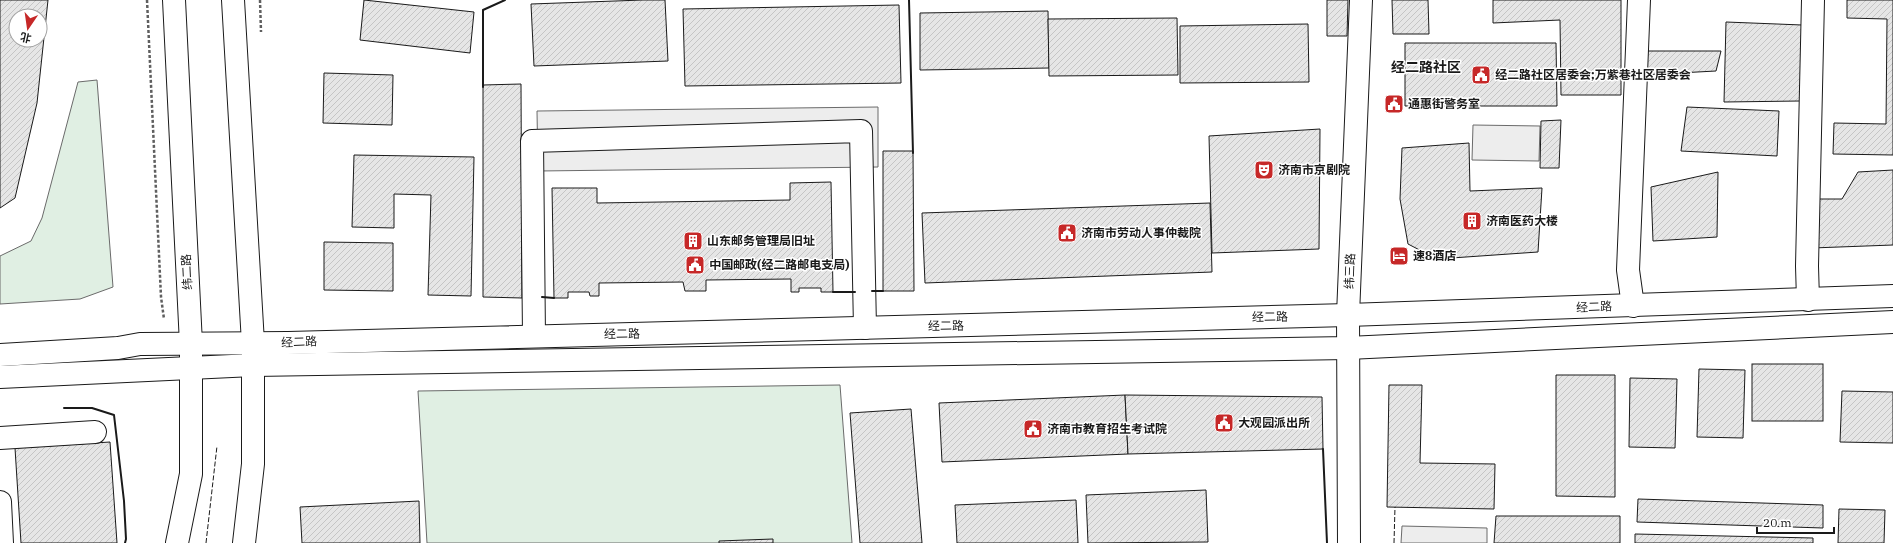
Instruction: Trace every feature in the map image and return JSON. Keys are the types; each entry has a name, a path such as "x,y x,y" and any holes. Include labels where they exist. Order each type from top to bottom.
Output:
{"main road":[{"name":"纬二路","path":"174,0 191,344 191,474 177,543"},
{"path":"233,0 253,343 252,464 244,543"},
{"name":"纬三路","path":"1349,543 1348,315 1361,0"},
{"path":"1633,306 1628,270 1639,0"},
{"path":"1808,300 1807,266 1813,0"},
{"path":"534,336 532,141 861,132 865,328"},
{"name":"经二路","path":"0,355 118,348 140,344 253,343 1348,315 1893,296"},
{"name":"经二路","path":"0,377 253,365 1348,348 1893,322"},
{"path":"0,438 95,432"},
{"path":"0,502 2,543"}],"path":[{"path":"148,0 161,297 168,344"}],"green space":[{"path":"97,80 113,287 80,299 0,304 0,256 31,241 42,218 78,82"},
{"path":"840,385 852,543 427,543 418,391"}],"shaded area":[{"path":"878,107 878,167 538,171 537,111"},
{"path":"1473,125 1540,126 1539,161 1472,160"},
{"path":"1402,526 1487,528 1487,543 1401,543"}],"building":[{"path":"0,0 48,0 47,8 8,8 8,48 43,48 37,103 15,198 0,208"},
{"path":"364,0 474,12 470,53 360,40"},
{"path":"665,0 668,61 534,66 531,4"},
{"path":"1327,0 1348,0 1347,36 1327,36"},
{"path":"1392,0 1428,0 1429,34 1393,34"},
{"path":"1493,0 1621,0 1621,95 1561,95 1560,20 1493,23"},
{"path":"1847,0 1893,0 1893,155 1833,154 1834,123 1886,124 1887,19 1847,18"},
{"path":"899,5 901,83 685,86 683,9"},
{"path":"1048,11 1049,68 920,70 920,13"},
{"path":"1177,18 1178,75 1049,76 1048,19"},
{"path":"1726,22 1802,25 1800,101 1724,102"},
{"path":"1308,24 1309,82 1180,83 1180,26"},
{"name":"经二路社区居委会;万紫巷社区居委会","path":"1405,43 1556,43 1557,106 1405,106"},
{"path":"1642,51 1721,51 1716,71 1641,75"},
{"path":"324,73 393,75 392,125 323,123"},
{"path":"521,84 522,298 483,297 483,85"},
{"path":"1687,107 1779,111 1777,156 1681,151"},
{"path":"1561,120 1559,168 1540,168 1541,121"},
{"name":"济南市京剧院","path":"1320,129 1319,249 1212,253 1209,136"},
{"name":"济南医药大楼","path":"1469,143 1470,191 1542,188 1538,252 1437,259 1408,244 1400,199 1402,148"},
{"path":"883,151 913,151 914,291 883,291"},
{"path":"354,155 474,157 471,296 428,295 431,195 394,194 394,228 352,227"},
{"path":"1893,170 1893,245 1812,248 1814,199 1842,199 1858,172"},
{"path":"1718,172 1717,237 1653,241 1651,187"},
{"name":"山东邮务管理局旧址","path":"831,182 833,292 821,292 821,288 799,288 799,292 791,292 791,279 706,280 706,291 685,291 683,282 599,283 599,296 590,296 589,292 568,292 568,298 554,298 552,188 597,188 597,203 790,200 790,183"},
{"name":"济南市劳动人事仲裁院","path":"1210,203 1212,272 925,283 922,213"},
{"path":"324,242 393,243 393,291 324,290"},
{"path":"1752,364 1823,364 1823,421 1752,421"},
{"path":"1699,369 1745,370 1743,438 1697,437"},
{"path":"1556,375 1615,375 1615,497 1556,496"},
{"path":"1630,378 1677,379 1675,448 1629,447"},
{"path":"1389,385 1422,385 1420,463 1495,464 1494,509 1387,507"},
{"path":"1842,391 1893,392 1893,443 1840,442"},
{"name":"济南市教育招生考试院","path":"1125,395 1128,454 942,462 939,403"},
{"name":"大观园派出所","path":"1125,395 1322,397 1323,449 1128,454"},
{"path":"911,409 922,543 860,543 850,413"},
{"path":"110,442 117,543 21,543 15,448"},
{"path":"1206,490 1208,542 1088,543 1086,495"},
{"path":"1638,499 1823,505 1823,528 1637,522"},
{"path":"1076,500 1078,543 957,543 955,505"},
{"path":"419,501 420,543 302,543 300,507"},
{"path":"1839,509 1885,510 1884,543 1838,543"},
{"path":"1496,516 1620,516 1620,543 1494,543"},
{"path":"1635,534 1813,538 1813,543 1635,543"},
{"path":"773,539 773,543 719,543 719,541"}],"fence":[{"path":"206,543 217,446"},
{"path":"1394,543 1395,507"}],"wall":[{"path":"483,87 483,10 505,0"},
{"path":"909,0 913,153"},
{"path":"872,291 883,291"},
{"path":"833,292 855,292"},
{"path":"542,297 554,298"},
{"path":"64,408 92,408 114,415 124,501 125,543"},
{"path":"1323,449 1327,543"}],"place":[{"name":"经二路社区居委会;万紫巷社区居委会","path":"1481,75"},
{"name":"通惠街警务室","path":"1394,104"},
{"name":"济南市京剧院","path":"1264,170"},
{"name":"济南医药大楼","path":"1472,221"},
{"name":"济南市劳动人事仲裁院","path":"1067,233"},
{"name":"山东邮务管理局旧址","path":"693,241"},
{"name":"速8酒店","path":"1399,256"},
{"name":"中国邮政(经二路邮电支局)","path":"695,265"},
{"name":"大观园派出所","path":"1224,423"},
{"name":"济南市教育招生考试院","path":"1033,429"}],"district":[{"name":"经二路社区","path":"1426,67"}]}
